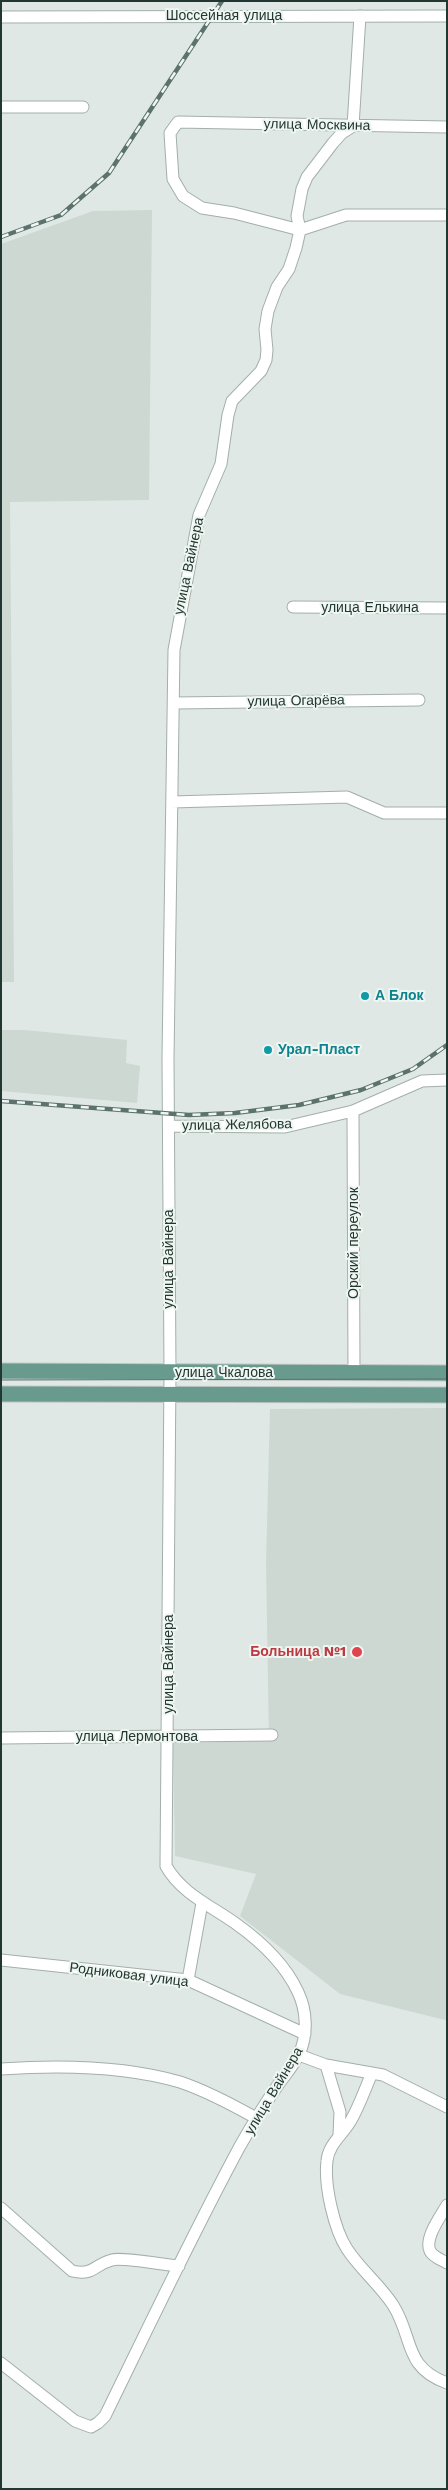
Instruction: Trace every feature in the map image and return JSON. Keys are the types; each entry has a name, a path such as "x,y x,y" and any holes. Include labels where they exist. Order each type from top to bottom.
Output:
{"main road":[{"name":"улица Чкалова","path":"1,1371 447,1373"},
{"name":"улица Чкалова","path":"1,1394 447,1395"}],"street":[{"name":"Шоссейная улица","path":"1,16 447,16"},
{"path":"353,126 360,16"},
{"path":"1,107 83,107"},
{"name":"улица Москвина","path":"300,230 234,213 212,211 192,203 183,196 173,179 169,143 173,127 178,122 186,121 447,127"},
{"name":"улица Вайнера","path":"1,2363 82,2426 91,2427 98,2424 105,2416 179,2266 256,2118 299,2055 305,2034 304,2009 298,1992 285,1970 259,1942 235,1923 202,1903 171,1874 166,1866 169,1737 169,1126 174,650 199,515 221,464 228,415 232,401 261,371 266,360 265,329 268,311 277,287 289,269 300,230 298,203 308,177 342,132 353,126"},
{"path":"300,230 346,215 447,215"},
{"name":"улица Елькина","path":"293,607 447,608"},
{"name":"улица Огарёва","path":"174,703 419,700"},
{"path":"172,802 347,797 358,800 378,812 447,813"},
{"name":"улица Желябова","path":"169,1126 285,1128 353,1111 422,1081 447,1080"},
{"name":"Орский переулок","path":"353,1111 354,1374"},
{"name":"улица Лермонтова","path":"1,1738 272,1735"},
{"path":"188,1980 202,1903"},
{"name":"Родниковая улица","path":"1,1960 188,1980 305,2034"},
{"path":"299,2055 326,2065 383,2075 447,2107"},
{"path":"326,2065 340,2112 338,2138"},
{"path":"1,2069 26,2067 112,2070 145,2074 204,2091 256,2118"},
{"path":"372,2073 350,2122 338,2138 327,2159 326,2173 332,2206 347,2249 394,2307 415,2361 423,2371 447,2383"},
{"path":"447,2205 429,2243 430,2250 435,2256 447,2263"},
{"path":"1,2208 72,2271 91,2272 114,2259 179,2266"}],"shaded area":[{"path":"152,210 149,500 10,502 14,982 1,982 1,244 93,211"},
{"path":"1,1030 25,1030 127,1040 126,1063 140,1066 137,1103 1,1091"},
{"name":"Больница №1","path":"447,1408 447,2018 445,2020 340,1994 240,1916 256,1874 175,1856 173,1743 269,1741 266,1562 270,1409"}],"tram line":[{"path":"1,1380 447,1379"}],"railway":[{"path":"1,237 61,215 109,173 222,1"},
{"path":"1,1101 189,1115 235,1113 299,1105 361,1090 413,1069 447,1045"}],"place":[{"name":"А Блок","path":"365,996"},
{"name":"Урал-Пласт","path":"268,1050"},
{"name":"Больница №1","path":"357,1652"}]}
